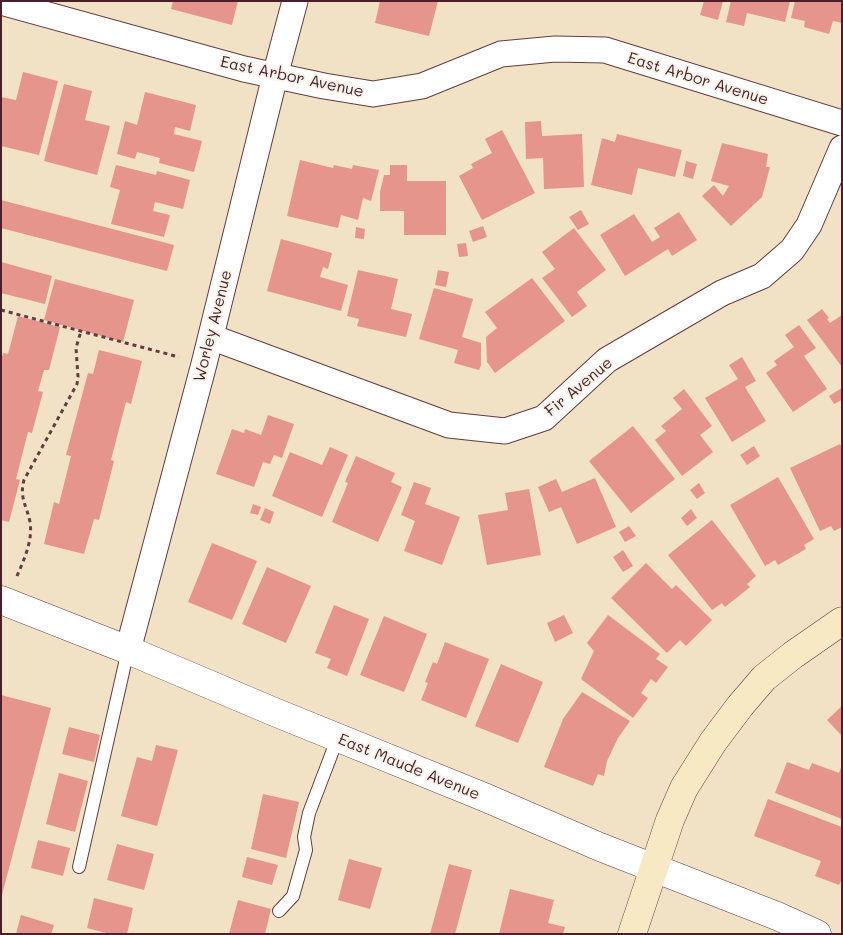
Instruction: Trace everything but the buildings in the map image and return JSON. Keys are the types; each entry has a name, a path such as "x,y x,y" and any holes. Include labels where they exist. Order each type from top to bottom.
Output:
{"main road":[{"path":"632,934 670,820 684,788 713,742 764,678 842,621"}],"street":[{"name":"Worley Avenue","path":"128,650 204,364 295,1"},
{"name":"East Arbor Avenue","path":"1,2 244,69 373,94 422,86 500,54 555,49 605,50 842,122"},
{"name":"Fir Avenue","path":"211,336 449,425 505,431 544,418 607,360 722,293 762,276 792,250 809,225 842,148"},
{"name":"East Maude Avenue","path":"4,601 128,650 817,934"}],"lane":[{"path":"79,867 128,650"},
{"path":"279,911 293,896 306,850 304,838 309,813 338,738"}],"path":[{"path":"1,310 204,364"},
{"path":"4,601 30,541 30,524 21,490 24,480 77,384 76,348 81,331"}]}
